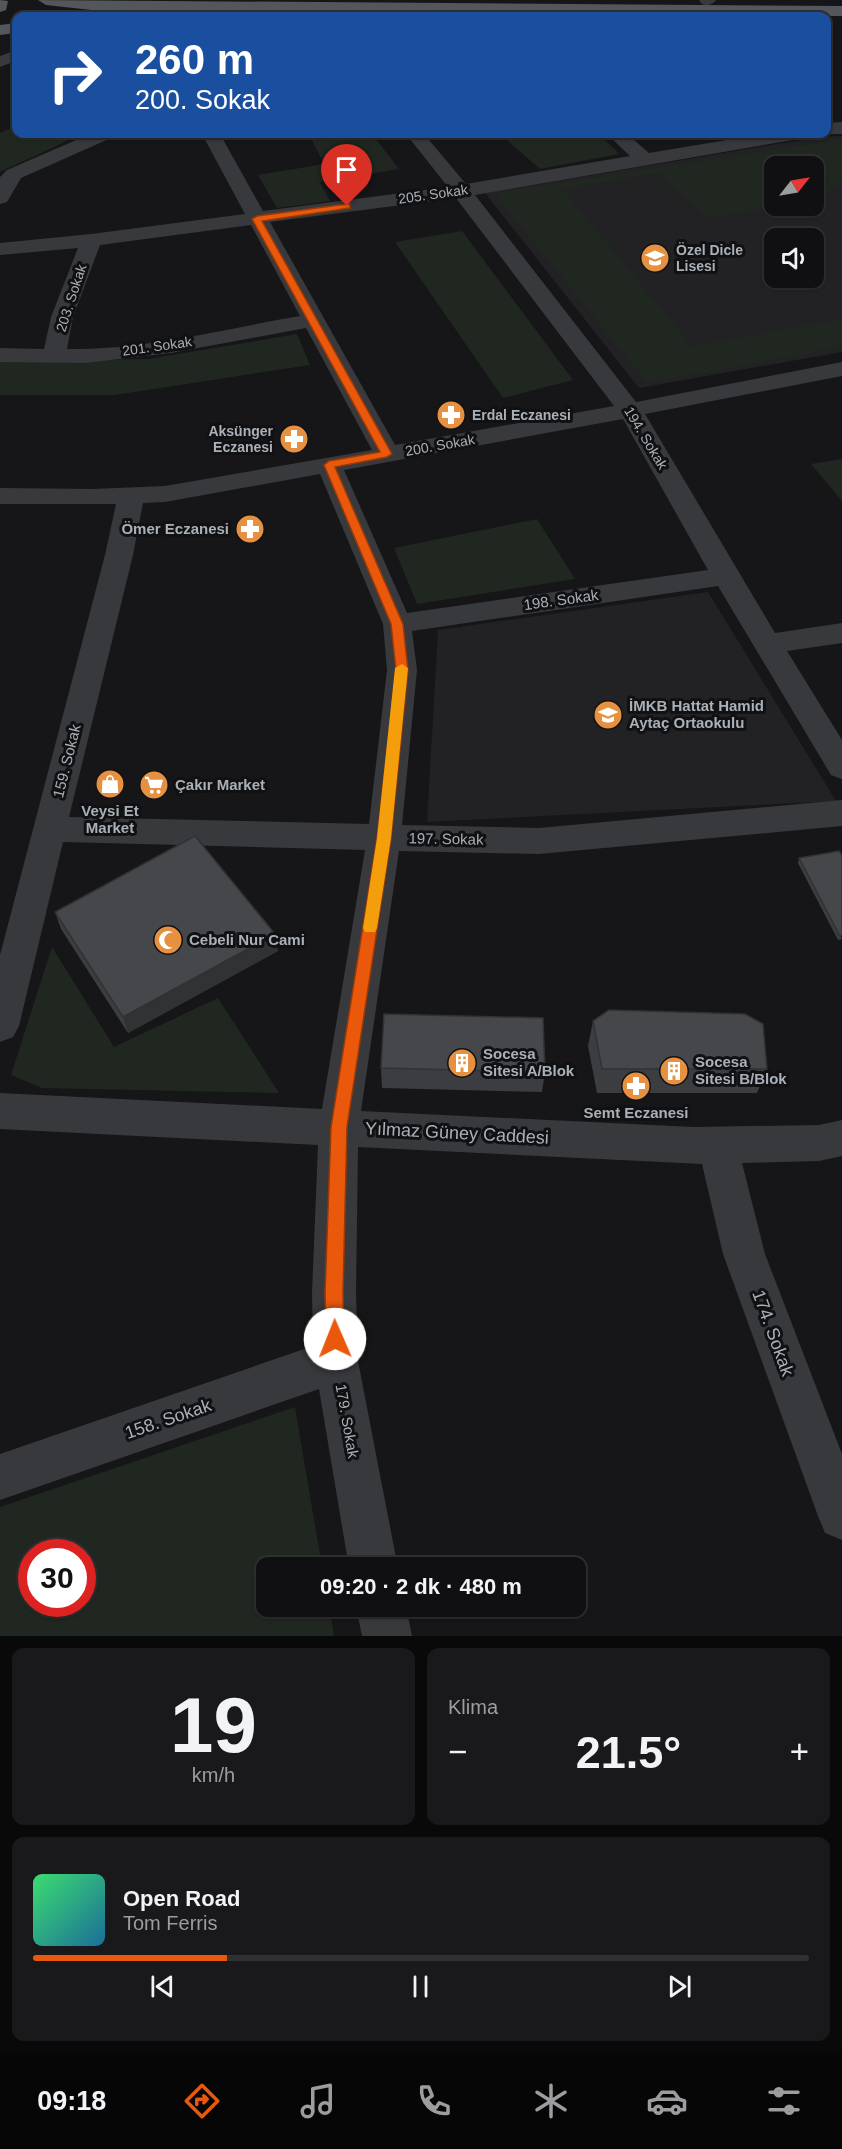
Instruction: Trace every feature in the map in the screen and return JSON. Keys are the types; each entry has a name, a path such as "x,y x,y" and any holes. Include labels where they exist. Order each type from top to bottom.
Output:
{"main road":[{"path":"46,0 110,7 472,12"},
{"path":"236,8 280,0"},
{"path":"355,0 790,2 812,12"},
{"path":"0,1 0,7"}],"street":[{"path":"104,0 160,7"},
{"path":"0,198 14,174 95,138"},
{"path":"213,138 387,454"},
{"name":"194. Sokak","path":"418,138 630,410 726,576 842,766"},
{"path":"621,138 645,159"},
{"name":"205. Sokak","path":"0,249 91,240 461,191 769,138"},
{"name":"203. Sokak","path":"54,356 62,317 91,240"},
{"name":"201. Sokak","path":"0,355 85,356 171,346 312,320"},
{"name":"200. Sokak","path":"0,496 165,494 630,410 842,369"},
{"name":"179. Sokak","path":"329,465 397,624 402,670 384,838 339,1127 334,1293 336,1361 372,1557"},
{"name":"159. Sokak","path":"0,1026 119,555 131,496"},
{"name":"198. Sokak","path":"397,624 726,576"},
{"path":"768,644 842,633"},
{"name":"197. Sokak","path":"50,830 539,841 842,813"},
{"name":"Yılmaz Güney Caddesi","path":"0,1112 693,1146 819,1143 842,1138"},
{"name":"174. Sokak","path":"718,1146 744,1254 842,1516"},
{"name":"158. Sokak","path":"0,1477 336,1361"},
{"path":"383,1617 387,1636"}],"shaded area":[{"path":"12,128 12,138 73,138 0,172 0,133"},
{"name":"Özel Dicle Lisesi","path":"842,136 842,352 639,388 485,193 813,138"},
{"path":"311,138 375,138 399,169 320,182 330,201 277,208 258,175 324,164"},
{"path":"488,138 603,138 619,154 540,169 507,140"},
{"path":"842,139 842,182 824,194 824,156 764,156 764,209 707,218 658,173 563,190 692,346 842,319 842,347 647,383 494,193"},
{"path":"462,231 573,380 503,398 395,242"},
{"path":"297,334 310,365 115,395 0,395 0,361 148,359"},
{"path":"842,459 842,501 811,464"},
{"path":"537,519 575,579 417,604 394,548"},
{"name":"İMKB Hattat Hamid Aytaç Ortaokulu","path":"708,592 836,801 427,822 438,630"},
{"path":"52,947 114,1047 218,998 279,1093 42,1088 11,1075"},
{"path":"295,1407 320,1557 256,1557 256,1617 331,1617 334,1636 0,1636 0,1507"}],"building":[{"name":"Cebeli Nur Cami","path":"195,836 275,934 123,1017 55,912"},
{"path":"839,851 842,856 842,935 840,936 799,858"},
{"path":"609,1010 745,1014 763,1024 767,1069 602,1069 593,1021"},
{"name":"Socesa Sitesi A/Blok","path":"384,1014 543,1018 545,1072 381,1068"}],"slow traffic":[{"path":"370,928 384,838 402,668"}],"place":[{"name":"Özel Dicle Lisesi","path":"655,258"},
{"name":"Erdal Eczanesi","path":"451,415"},
{"name":"Aksünger Eczanesi","path":"294,439"},
{"name":"Ömer Eczanesi","path":"250,529"},
{"name":"İMKB Hattat Hamid Aytaç Ortaokulu","path":"608,715"},
{"name":"Veysi Et Market","path":"110,784"},
{"name":"Çakır Market","path":"154,785"},
{"name":"Cebeli Nur Cami","path":"168,940"},
{"name":"Socesa Sitesi A/Blok","path":"462,1063"},
{"name":"Socesa Sitesi B/Blok","path":"674,1071"},
{"name":"Semt Eczanesi","path":"636,1086"}],"route":[{"path":"335,1339 334,1293 339,1127 384,838 402,670 397,624 329,465 387,454 257,219 347,206"}]}
